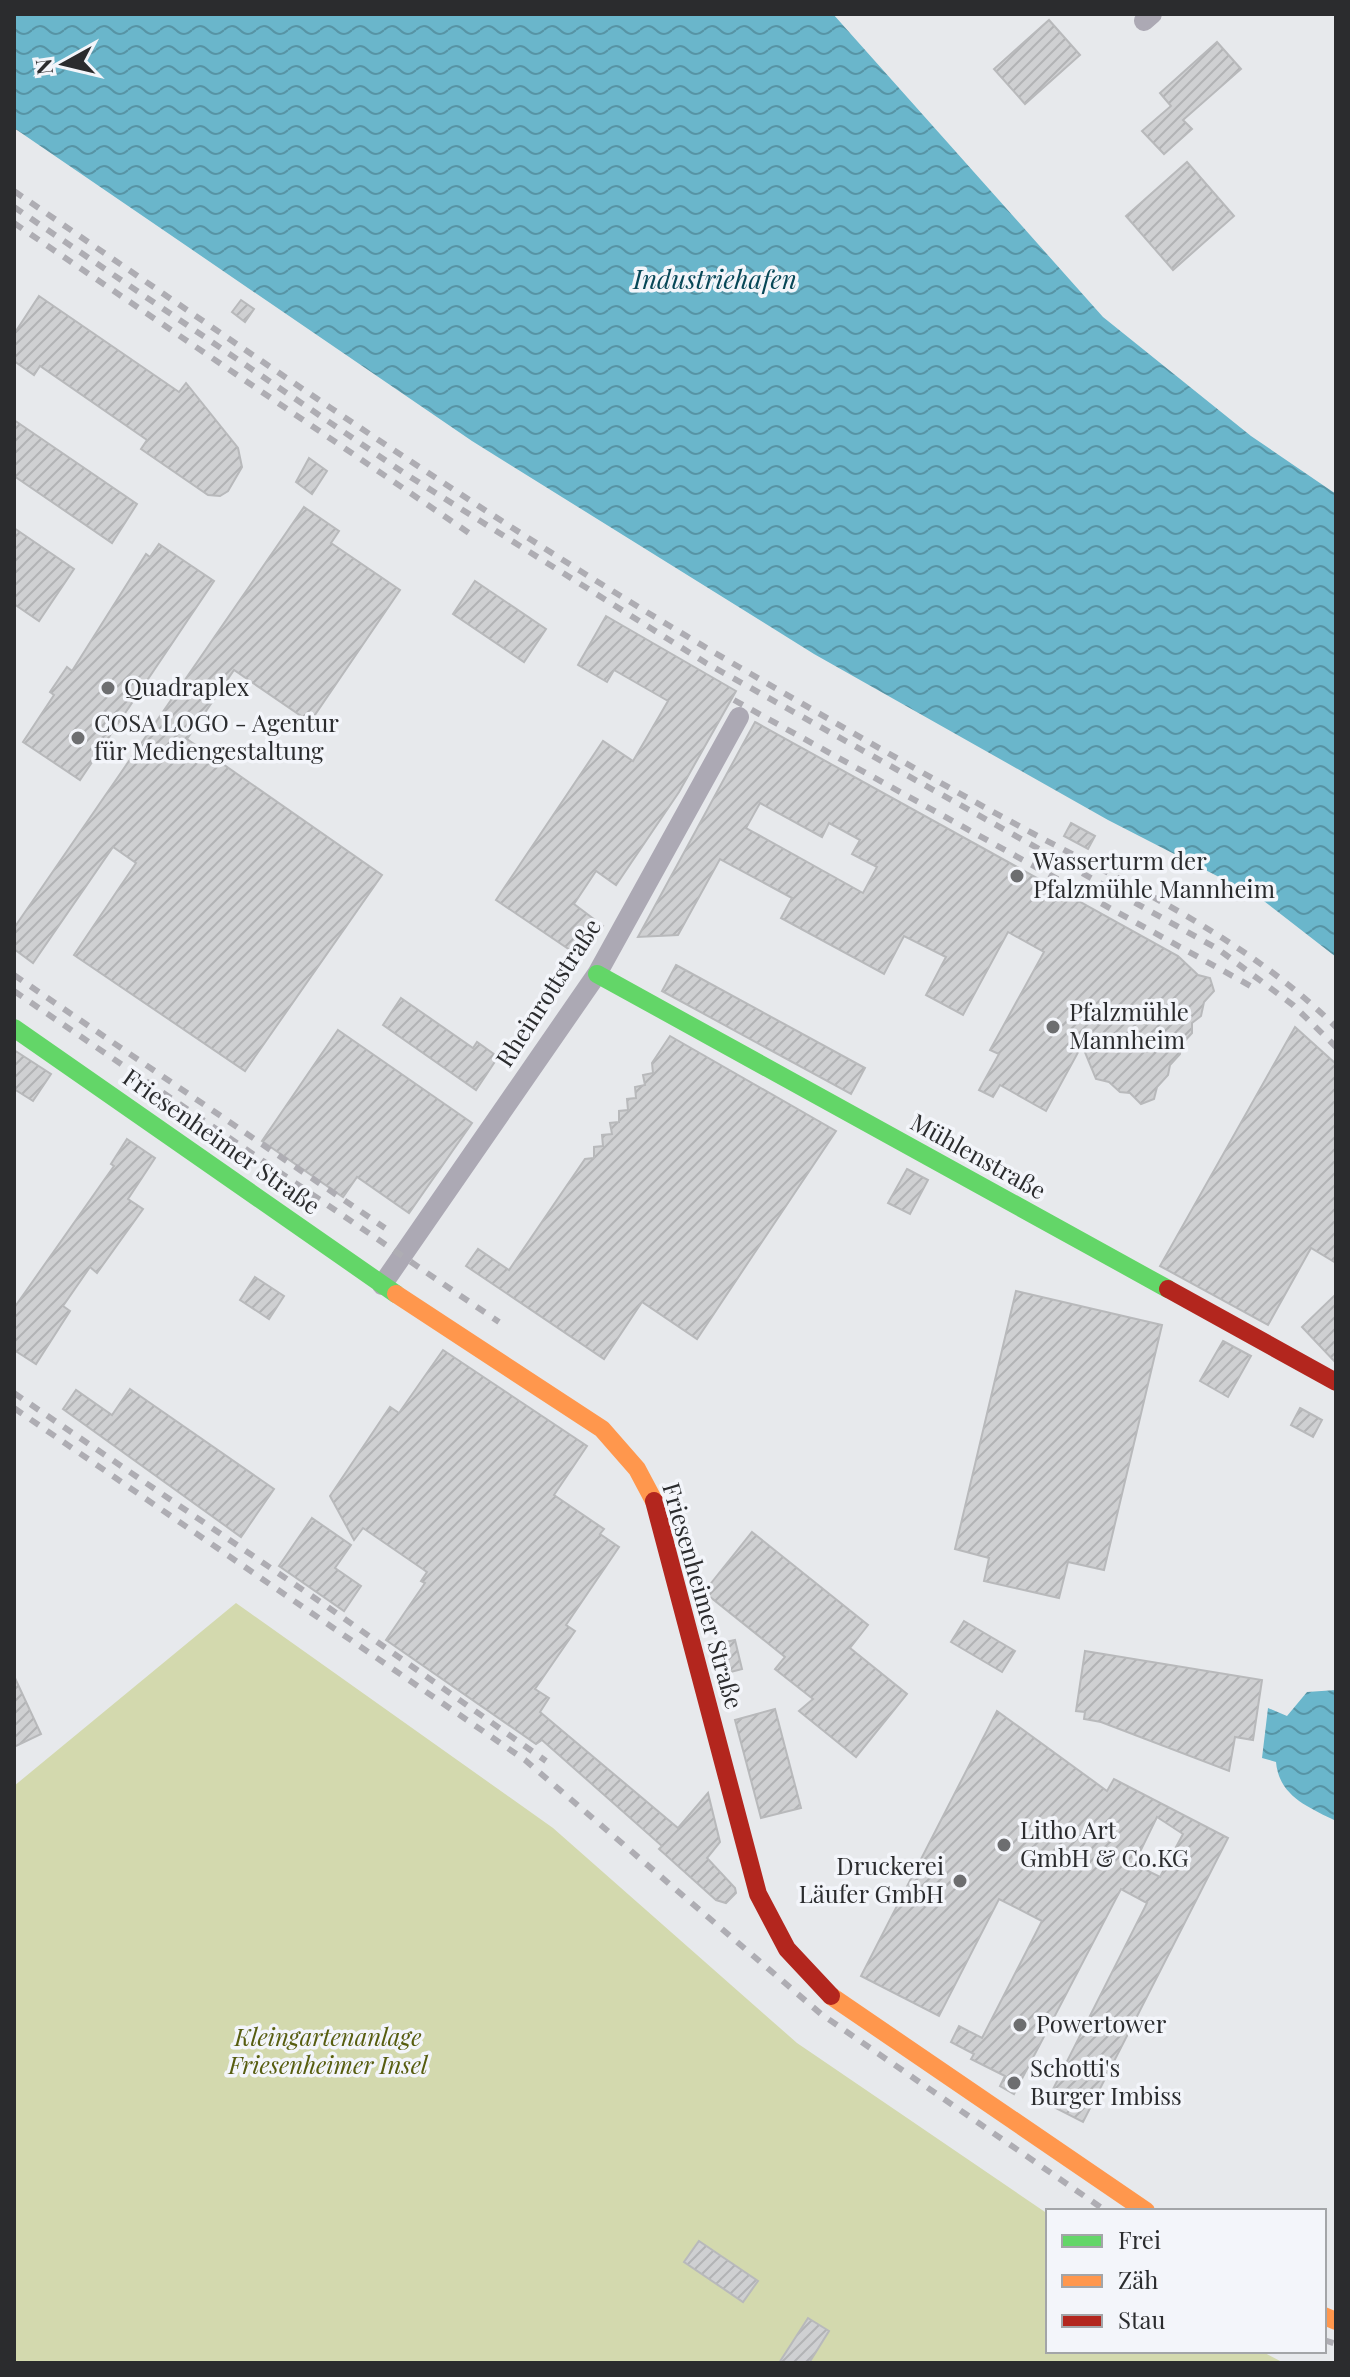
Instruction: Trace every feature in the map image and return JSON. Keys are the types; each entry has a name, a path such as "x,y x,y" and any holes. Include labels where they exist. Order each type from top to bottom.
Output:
{"street":[{"name":"Rheinrottstraße","path":"382,1285 597,974 739,717"},
{"name":"Mühlenstraße","path":"597,974 1336,1382"},
{"name":"Friesenheimer Straße","path":"14,1028 382,1285 602,1429 634,1461 660,1517 758,1894 797,1962 823,1991 1143,2209"}],"green space":[{"name":"Kleingartenanlage Friesenheimer Insel","path":"236,1603 553,1828 797,2043 1046,2213 1046,2353 1265,2353 1284,2363 14,2363 14,1786"}],"water":[{"name":"Industriehafen","path":"14,14 833,14 1103,317 1251,436 1336,494 1336,957 1260,898 1108,820 814,654 472,441 14,128"},
{"path":"1336,1690 1336,1821 1297,1799 1283,1784 1276,1762 1262,1758 1268,1708 1287,1716 1307,1692"}],"building":[{"path":"1049,20 1080,55 1025,104 994,69"},
{"path":"1217,42 1241,69 1183,120 1192,129 1164,154 1142,131 1171,106 1160,93"},
{"path":"1187,162 1234,216 1173,270 1126,216"},
{"path":"39,296 179,392 186,383 238,448 242,467 228,491 220,496 208,495 141,449 147,440 40,366 34,375 14,361 14,334"},
{"path":"241,300 254,309 245,322 232,312"},
{"path":"14,420 137,504 112,543 14,476"},
{"path":"309,458 327,471 312,494 296,482"},
{"path":"304,507 339,531 331,543 400,590 310,722 234,670 187,739 382,875 245,1071 74,955 136,863 113,847 33,963 14,949 14,928"},
{"path":"14,528 74,569 39,621 14,604"},
{"path":"159,544 214,581 80,780 23,742 54,695 50,692 67,667 72,671 146,554 150,557"},
{"path":"475,581 546,629 524,662 453,614"},
{"path":"606,616 736,691 679,792 616,885 596,871 574,904 603,926 582,958 496,900 603,741 633,761 668,701 614,670 607,682 578,665"},
{"path":"755,722 1178,956 1198,975 1210,978 1214,991 1204,1002 1201,1016 1192,1023 1192,1033 1181,1045 1180,1054 1157,1087 1154,1099 1141,1104 1130,1093 1120,1092 1109,1082 1096,1079 1082,1045 1046,1111 1000,1085 993,1097 979,1090 999,1054 990,1050 1044,952 1008,932 963,1015 926,995 946,957 904,936 884,974 781,918 792,898 720,859 678,935 638,937","holes":["760,803 822,837 829,823 860,840 852,854 877,867 863,893 746,828"]},
{"path":"1071,823 1095,836 1088,849 1064,836"},
{"path":"676,965 865,1068 851,1094 662,991"},
{"path":"401,998 473,1048 477,1042 498,1057 476,1090 383,1025"},
{"path":"1295,1027 1336,1064 1336,1263 1311,1248 1268,1325 1160,1266"},
{"path":"338,1030 472,1123 409,1213 357,1177 343,1197 262,1141"},
{"path":"670,1036 836,1131 697,1339 642,1302 604,1359 466,1266 478,1249 509,1270 585,1159 594,1158 594,1147 603,1146 602,1135 612,1134 610,1123 619,1122 619,1111 628,1110 627,1099 636,1098 635,1087 645,1085 643,1075 653,1073 652,1063"},
{"path":"14,1050 51,1074 33,1101 14,1089"},
{"path":"127,1139 155,1158 128,1199 143,1209 97,1273 90,1267 63,1306 70,1311 36,1364 14,1350 14,1308 114,1166 111,1164"},
{"path":"907,1169 928,1180 910,1214 888,1203"},
{"path":"255,1277 284,1296 269,1319 240,1300"},
{"path":"1016,1291 1162,1325 1104,1570 1068,1562 1059,1598 984,1581 989,1558 955,1549"},
{"path":"1336,1294 1336,1363 1302,1327"},
{"path":"1223,1341 1251,1356 1228,1397 1200,1381"},
{"path":"443,1350 587,1446 554,1495 604,1529 600,1534 619,1547 566,1625 575,1631 535,1689 549,1698 540,1712 678,1828 708,1793 720,1842 707,1858 735,1888 736,1893 726,1903 716,1900 659,1849 662,1846 542,1740 536,1744 386,1640 425,1583 421,1581 427,1572 363,1528 354,1540 330,1496 390,1407 399,1413"},
{"path":"130,1389 274,1489 241,1537 63,1409 76,1390 112,1415"},
{"path":"1300,1408 1322,1420 1313,1437 1291,1425"},
{"path":"312,1518 351,1545 335,1568 361,1586 344,1611 279,1566"},
{"path":"752,1532 868,1625 850,1648 907,1694 856,1757 799,1711 813,1699 775,1669 785,1657 704,1592"},
{"path":"964,1621 1015,1651 1002,1672 951,1642"},
{"path":"735,1640 742,1669 723,1674 716,1644"},
{"path":"1085,1651 1262,1680 1253,1740 1235,1737 1229,1771 1101,1722 1084,1719 1085,1712 1076,1711"},
{"path":"14,1676 41,1734 14,1747"},
{"path":"775,1709 801,1808 761,1818 735,1720"},
{"path":"997,1711 1107,1791 1114,1779 1228,1838 1083,2122 1046,2103 1147,1903 1121,1889 1014,2094 1000,2086 1005,2076 971,2059 974,2054 951,2042 959,2026 982,2038 1042,1921 999,1899 939,2016 861,1976","holes":["1157,1817 1183,1834 1160,1877 1134,1864"]},
{"path":"699,2241 758,2281 743,2302 684,2262"},
{"path":"808,2318 829,2331 809,2363 779,2363"}],"railway":[{"path":"14,191 378,440 563,560 891,755 1191,919 1267,968 1336,1027"},
{"path":"14,207 404,473 706,663 1218,949 1293,1005 1336,1047"},
{"path":"14,223 469,533"},
{"path":"734,700 1256,989"},
{"path":"14,975 385,1228"},
{"path":"14,991 499,1322"},
{"path":"14,1393 325,1605 546,1761"},
{"path":"14,1408 525,1760 821,2014 1103,2209"},
{"path":"1326,2341 1336,2344"}],"traffic: fast":[{"path":"597,974 1168,1289"},
{"path":"14,1028 396,1294"}],"traffic: slow":[{"path":"396,1294 602,1429 637,1469 654,1501"},
{"path":"831,1996 1143,2209"},
{"path":"1326,2317 1336,2321"}],"traffic: jam":[{"path":"1168,1289 1336,1382"},
{"path":"654,1501 758,1894 787,1949 831,1996"}],"place":[{"name":"Quadraplex","path":"108,688"},
{"name":"COSA LOGO - Agentur für Mediengestaltung","path":"78,738"},
{"name":"Wasserturm der Pfalzmühle Mannheim","path":"1017,876"},
{"name":"Pfalzmühle Mannheim","path":"1053,1027"},
{"name":"Litho Art GmbH & Co.KG","path":"1004,1845"},
{"name":"Druckerei Läufer GmbH","path":"960,1881"},
{"name":"Powertower","path":"1020,2025"},
{"name":"Schotti's Burger Imbiss","path":"1014,2083"}]}
